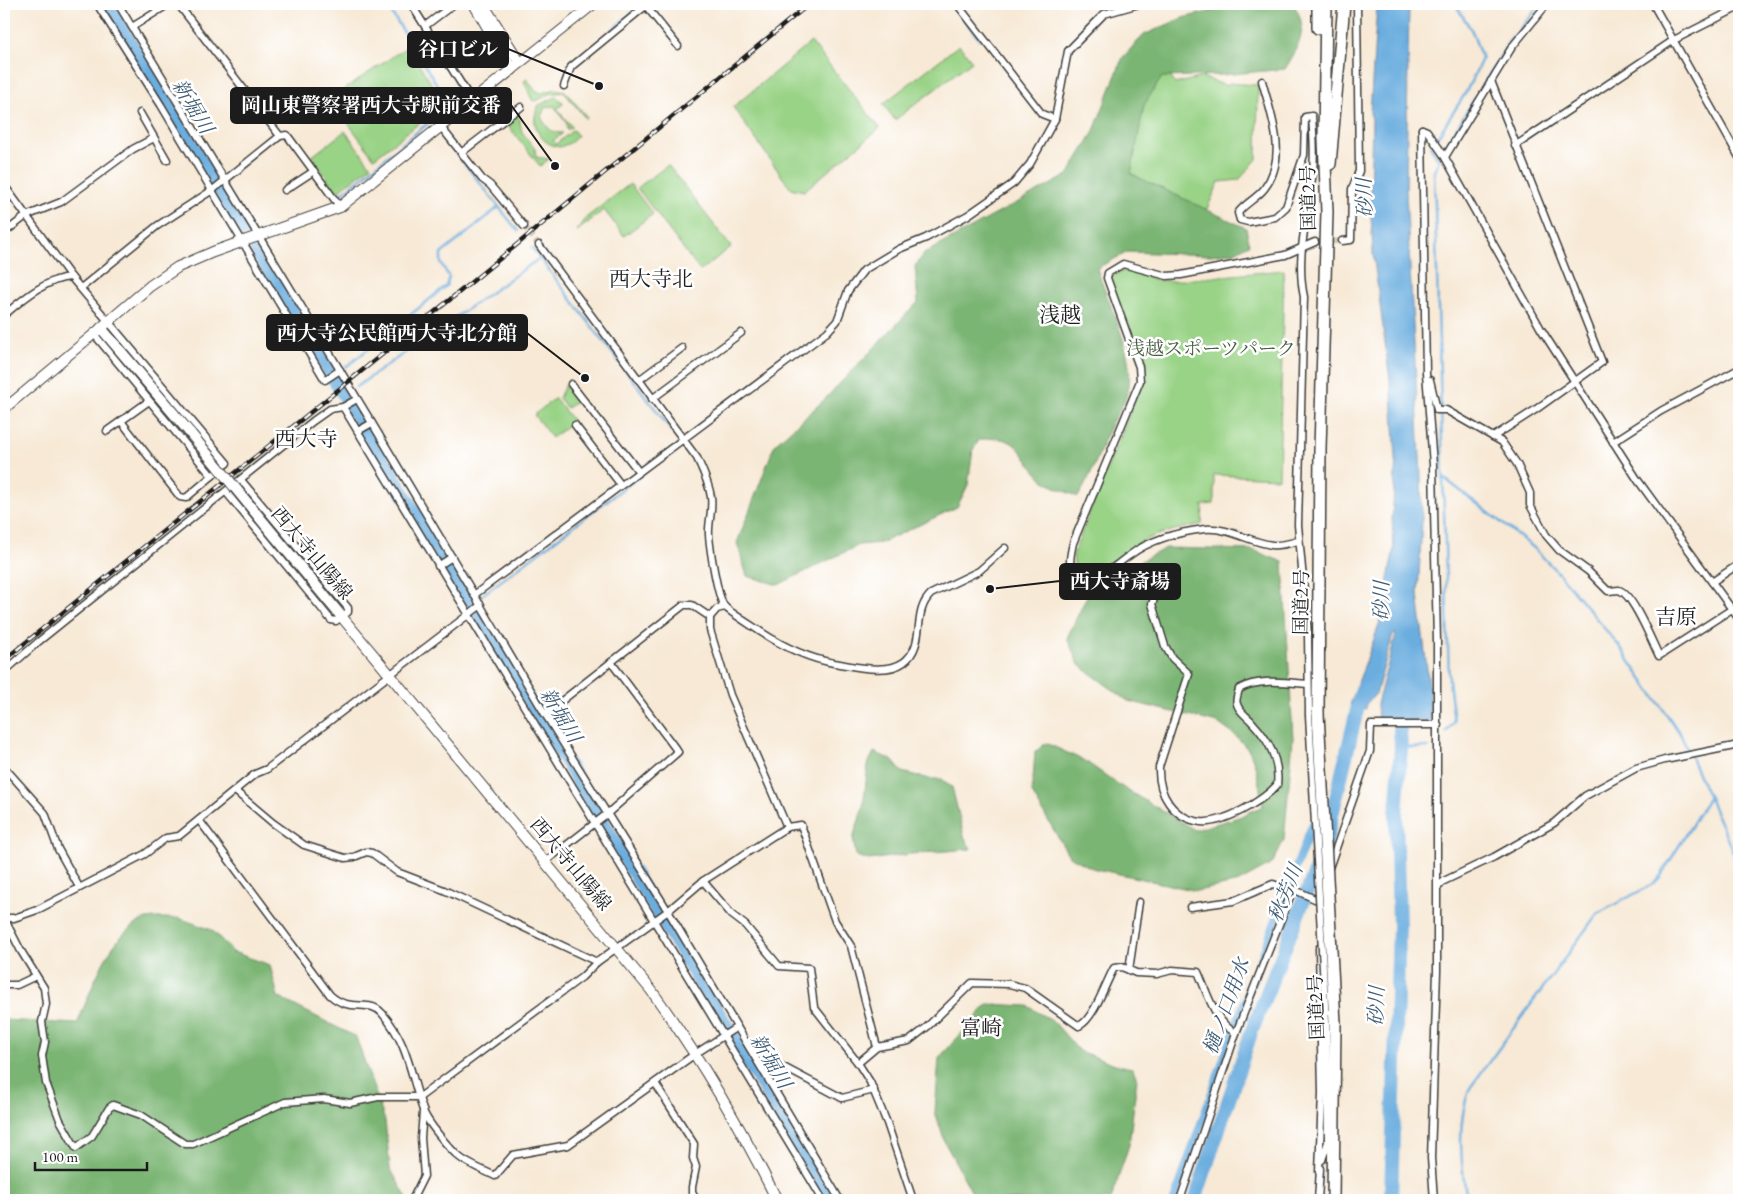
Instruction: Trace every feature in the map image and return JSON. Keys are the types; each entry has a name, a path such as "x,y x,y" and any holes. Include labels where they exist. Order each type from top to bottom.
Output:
{"highway":[{"path":"1318,4 1318,60 1324,139"},
{"name":"国道2号","path":"1326,4 1324,139 1327,212 1313,715 1331,1023 1334,1200"},
{"path":"1327,212 1344,4"}],"main road":[{"path":"474,4 512,70"},
{"path":"483,4 520,63"},
{"path":"4,409 164,276 194,260 340,207 594,4"},
{"name":"西大寺山陽線","path":"101,328 546,861 662,1005 742,1130 777,1200"}],"street":[{"path":"97,4 213,189 325,380 338,372"},
{"path":"118,4 544,714 736,1028 752,1051 831,1188 840,1200"},
{"path":"132,27 169,4"},
{"path":"178,4 280,136"},
{"path":"411,4 472,101"},
{"path":"425,26 454,4"},
{"path":"957,4 1042,114 1055,119"},
{"path":"474,595 827,332 837,321 852,285 874,262 968,215 1014,183 1030,164 1055,119 1068,51 1104,14 1139,4"},
{"path":"1342,241 1352,240 1352,189 1359,171 1357,4"},
{"path":"1444,155 1512,47 1547,4"},
{"path":"1653,4 1739,157"},
{"path":"564,86 571,67 647,5 678,46"},
{"path":"1515,146 1674,40 1739,7"},
{"path":"1262,80 1276,136 1277,157 1264,189 1237,215 1244,221 1260,221 1275,217 1286,207 1304,155 1305,117 1312,116 1314,169 1302,247 1302,286 1304,297 1298,541 1308,634 1308,684 1313,715"},
{"path":"1491,80 1515,146 1602,362 1576,382 1494,437"},
{"path":"462,153 521,107"},
{"path":"140,113 167,160"},
{"path":"441,127 524,226"},
{"path":"1434,1200 1431,1158 1438,888 1438,725 1433,465 1426,374 1422,129 1432,137 1444,155 1541,329 1613,442 1637,479 1739,619"},
{"path":"81,288 157,226 213,189 280,136 287,135 340,207"},
{"path":"4,233 26,216 61,202 134,149 154,138"},
{"path":"286,190 314,171"},
{"path":"4,186 81,288 101,328 149,401 212,476"},
{"path":"1298,541 1273,545 1214,530 1178,534 1159,539 1131,554 1098,579 1089,582 1075,576 1069,563 1073,542 1140,381 1139,367 1107,278 1108,273 1123,264 1167,276 1181,276 1285,255 1315,242"},
{"path":"539,245 697,458 708,483 712,499 709,535 716,580 725,607 785,648 818,660 888,668 904,662 915,650 919,638 918,621 926,598 930,594 979,571 1005,548"},
{"path":"4,315 51,283 62,277 71,277"},
{"path":"101,328 227,463 186,498 180,497 120,422"},
{"path":"652,399 741,333"},
{"path":"304,342 316,334"},
{"path":"638,380 682,348"},
{"path":"1613,442 1661,410 1739,368"},
{"path":"1426,374 1437,410 1443,410 1502,442 1517,464 1530,493 1530,505 1550,539 1559,550 1594,575 1608,592 1619,590 1626,594 1659,656 1732,609"},
{"path":"571,384 639,472"},
{"path":"4,672 38,642 330,409 344,407 356,400"},
{"path":"107,431 149,401"},
{"path":"344,407 822,1197 831,1188"},
{"path":"359,431 371,424"},
{"path":"575,425 621,485"},
{"path":"226,492 332,620 336,621 348,612 348,608 241,480"},
{"path":"439,566 450,558"},
{"path":"1712,582 1739,564"},
{"path":"1156,594 1152,604 1165,646 1172,658 1189,674 1159,767 1158,781 1161,792 1168,804 1184,817 1202,822 1227,817 1257,802 1277,785 1278,774 1274,753 1266,739 1240,712 1236,704 1239,689 1247,684 1285,682 1308,684"},
{"path":"544,714 684,605 692,604 710,617"},
{"path":"479,606 235,791 180,836 166,838 145,854 37,910 14,918 4,918 44,988 46,1004 42,1022 45,1042 42,1056 46,1083 60,1120 76,1148 92,1136 108,1108 113,1105 141,1115 185,1144 193,1144 285,1102 324,1099 350,1103 378,1097 420,1097 582,977 597,962 666,912 703,881 787,827 801,825 835,922 851,946 877,1047"},
{"path":"725,607 713,612 710,617 710,630 730,695 787,827"},
{"path":"546,861 606,814 678,752 611,662"},
{"path":"1318,1200 1322,1093 1316,899 1370,751 1371,725 1438,725"},
{"path":"1438,888 1444,880 1494,857 1554,824 1585,796 1626,773 1648,764 1739,745"},
{"path":"564,768 573,761"},
{"path":"4,767 45,813 58,849 79,887"},
{"path":"235,791 273,824 304,845 345,858 354,857 366,852 372,853 397,872 444,890 597,962"},
{"path":"199,820 330,995 339,1003 349,1006 372,1006 386,1018 406,1049 423,1112 421,1138 424,1176 412,1200"},
{"path":"703,881 732,915 745,924 779,966 809,968 814,1007 858,1063 874,1090 913,1200"},
{"path":"1190,907 1233,901 1273,884 1316,899"},
{"path":"1180,1200 1233,1032 1290,890"},
{"path":"1129,970 1139,902"},
{"path":"858,1063 877,1047 909,1041 927,1027 972,983 1009,984 1026,988 1079,1026 1085,1023 1092,1014 1114,968 1122,967 1136,973 1157,974 1172,970 1198,972 1220,1021 1233,1032"},
{"path":"4,984 17,985 36,976"},
{"path":"1319,1172 1328,1142 1331,1023"},
{"path":"423,1112 458,1156 494,1176 513,1155 568,1145 695,1054 736,1028"},
{"path":"752,1051 842,1098 874,1090"},
{"path":"655,1083 694,1144 693,1158 696,1166 692,1187 698,1200"}],"green space":[{"path":"1244,4 1293,4 1298,12 1302,29 1295,53 1285,69 1222,75 1162,77 1144,105 1131,174 1246,228 1249,244 1235,252 1211,255 1128,252 1097,268 1124,342 1128,357 1129,386 1126,398 1111,425 1091,473 1078,497 1046,482 1037,474 1019,449 1013,444 993,438 979,440 973,450 968,485 957,507 881,543 859,545 778,585 747,576 737,543 775,444 823,401 918,302 915,266 925,253 1068,175 1093,133 1123,57 1144,35 1182,18"},
{"path":"811,42 880,128 804,191 790,188 733,107"},
{"path":"959,45 972,61 895,120 883,104"},
{"path":"408,46 444,104 374,158 330,99"},
{"path":"1162,62 1175,84 1202,77 1227,86 1228,83 1258,85 1257,159 1239,180 1219,182 1207,209 1199,211 1181,204 1119,165 1143,97"},
{"path":"527,79 534,89 541,93 556,89 565,91 587,117 586,119 564,92 550,94 536,101 532,100 524,81"},
{"path":"556,97 564,103 557,109 572,127 567,130 566,122 554,106 545,107 541,117 546,125 550,130 563,133 553,141 556,144 573,130 578,136 570,143 560,147 542,138 538,132 535,119 539,105"},
{"path":"518,113 522,132 535,149 536,157 549,159 540,166 506,123"},
{"path":"345,131 371,166 337,192 311,157"},
{"path":"668,165 731,247 700,271 637,188"},
{"path":"630,184 653,214 624,236 604,210 577,231 587,217"},
{"name":"浅越スポーツパーク","path":"1127,270 1157,280 1172,281 1284,270 1279,478 1214,475 1214,504 1203,505 1202,524 1170,531 1147,539 1100,572 1090,576 1082,576 1076,569 1073,554 1145,375 1109,280 1112,275"},
{"path":"565,385 577,401 567,408 559,398"},
{"path":"555,398 573,421 552,438 534,415"},
{"path":"1166,548 1253,550 1283,562 1293,739 1284,840 1272,864 1239,882 1197,891 1092,868 1069,856 1032,793 1035,752 1046,743 1085,761 1125,789 1195,830 1239,817 1263,806 1256,768 1250,752 1237,737 1218,723 1128,701 1079,665 1067,638 1087,596 1108,578"},
{"path":"874,752 892,760 902,772 930,779 942,779 952,787 964,836 971,849 869,860 856,856 853,838 863,807 868,764"},
{"path":"179,918 212,930 233,952 270,965 278,997 356,1037 385,1121 390,1168 408,1200 4,1200 4,1020 77,1024 101,966 118,940 129,929 145,919"},
{"path":"988,1004 1028,1006 1055,1023 1079,1051 1132,1068 1137,1078 1129,1145 1111,1200 976,1200 945,1143 935,1112 939,1058"}],"water":[{"path":"1377,4 1409,4 1406,192 1421,476 1422,521 1418,594 1430,694 1430,721 1378,721 1377,704 1396,634 1393,634 1376,694 1366,704 1366,709 1350,705 1379,625 1394,548 1392,520 1396,459 1392,395 1373,253 1370,197 1372,119 1370,113"}],"waterway":[{"name":"新堀川","path":"107,4 244,230"},
{"path":"335,195 336,197 348,189 450,105 386,4"},
{"path":"952,4 979,39"},
{"path":"1438,159 1431,147 1465,94 1482,59 1472,31 1455,4"},
{"path":"1446,732 1454,722 1449,680 1434,171 1447,144 1509,42 1541,4"},
{"path":"611,31 635,10"},
{"path":"283,131 287,131 289,134"},
{"path":"445,139 518,231"},
{"path":"226,175 236,168"},
{"name":"新堀川","path":"216,182 219,179"},
{"path":"346,367 446,286 449,277 441,263 441,254 499,207"},
{"path":"532,248 675,435"},
{"name":"新堀川","path":"256,250 832,1200"},
{"path":"356,387 540,258"},
{"name":"新堀川","path":"344,395 348,392"},
{"path":"481,596 666,456"},
{"path":"1444,478 1534,548 1561,576 1619,646 1681,735 1739,865"},
{"name":"秋芳川","path":"1195,1200 1251,1033 1324,849 1362,689"},
{"name":"砂川","path":"1391,1200 1399,925 1396,814 1401,748 1399,711"},
{"path":"1401,748 1429,747"},
{"path":"1467,1200 1463,1172 1461,1129 1470,1088 1597,914 1653,884 1660,877 1709,797"},
{"name":"樋ノ口用水","path":"1174,1200 1232,1035 1312,825"}],"tunnel":[{"path":"524,226 539,245"},
{"path":"1315,242 1342,241"}],"railway":[{"path":"4,660 463,289 809,4"}],"place":[{"name":"谷口ビル","path":"599,86"},
{"name":"岡山東警察署西大寺駅前交番","path":"555,166"},
{"name":"西大寺公民館西大寺北分館","path":"585,378"},
{"name":"西大寺斎場","path":"990,589"}],"district":[{"name":"西大寺北","path":"651,278"},
{"name":"浅越","path":"1060,314"},
{"name":"西大寺","path":"306,438"},
{"name":"吉原","path":"1676,616"},
{"name":"富崎","path":"981,1027"}]}
